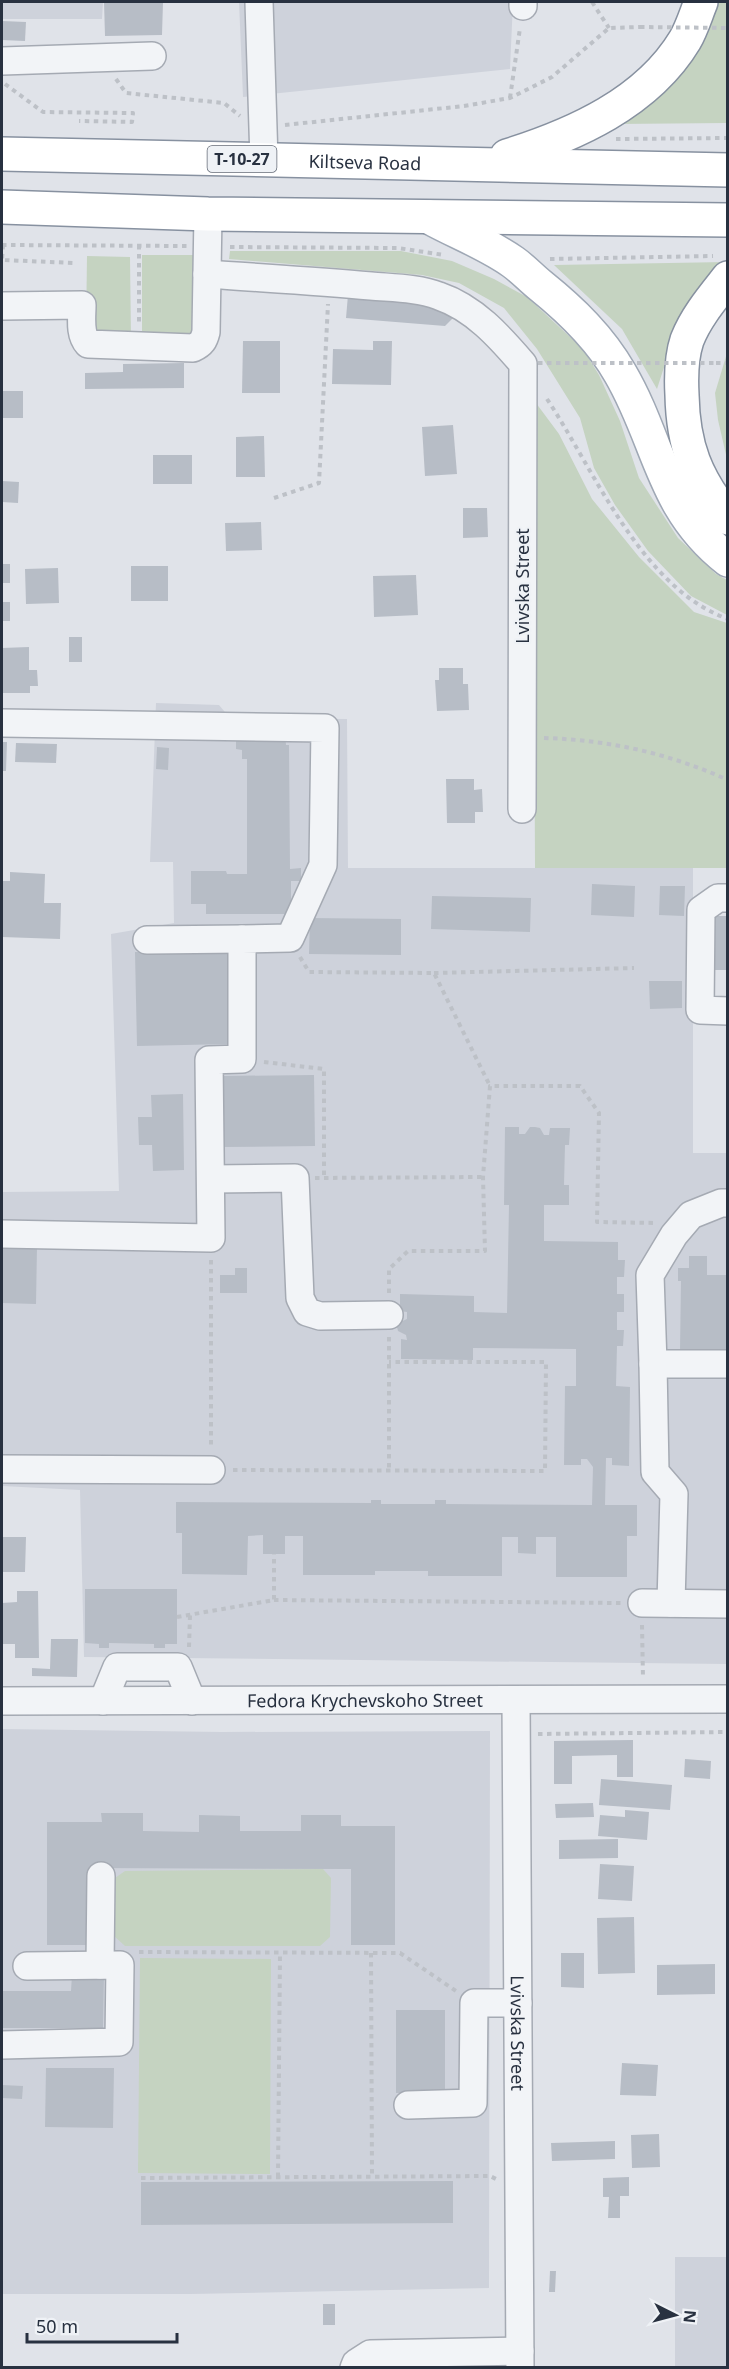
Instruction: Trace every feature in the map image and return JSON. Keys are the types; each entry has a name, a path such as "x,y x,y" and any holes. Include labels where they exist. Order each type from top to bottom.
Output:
{"main road":[{"path":"483,164 567,135 627,101 670,61 685,39 701,2"},
{"name":"Kiltseva Road","path":"2,154 728,170"},
{"path":"2,207 208,214 728,220"},
{"path":"429,217 513,262 572,310 598,340 620,372 637,405 668,485 688,521 712,548 728,560"},
{"path":"721,267 687,341 681,371 684,432 693,463 707,492 728,518"}],"street":[{"path":"259,2 264,160"},
{"path":"2,61 152,56"},
{"path":"2,306 82,305 82,331 88,344 193,348 203,341 206,332 208,214"},
{"path":"207,274 329,282 438,295 470,311 530,363"},
{"name":"Lvivska Street","path":"522,809 530,363"},
{"path":"2,723 325,728 324,865 290,938 147,940"},
{"path":"728,898 718,898 701,910 700,1010 728,1011"},
{"path":"2,1234 211,1238 209,1060 242,1059 242,939"},
{"path":"212,1179 295,1178 300,1298 307,1312 320,1316 389,1316"},
{"path":"671,1603 674,1494 655,1472 650,1275 674,1235 691,1215 721,1203 728,1203"},
{"path":"653,1364 728,1365"},
{"path":"2,1469 211,1470"},
{"path":"642,1603 728,1604"},
{"name":"Fedora Krychevskoho Street","path":"2,1701 728,1699"},
{"name":"Lvivska Street","path":"516,1700 520,2359"},
{"path":"100,1959 101,1876"},
{"path":"2,2044 119,2042 120,1965 100,1959 27,1966"},
{"path":"408,2105 473,2103 474,2003 518,2003"},
{"path":"354,2367 370,2354 520,2359"}],"path":[{"path":"592,2 609,28"},
{"path":"510,98 523,4"},
{"path":"281,125 464,106 510,98 552,77 609,28 728,28"},
{"path":"102,58 126,93 224,102 242,117"},
{"path":"2,81 43,112 133,113 132,122 79,120"},
{"path":"611,139 728,138"},
{"path":"74,263 2,260 2,245 398,248 452,257"},
{"path":"138,245 139,347"},
{"path":"513,262 546,259 721,267"},
{"path":"274,498 319,483 329,282"},
{"path":"728,363 530,363 608,504 643,553 690,600 728,619"},
{"path":"522,737 559,738 634,747 690,763 728,780"},
{"path":"290,938 309,972 634,968"},
{"path":"390,1471 389,1269 408,1251 485,1251 483,1177 490,1086 434,972"},
{"path":"242,1059 324,1069 324,1179"},
{"path":"490,1086 580,1086 598,1113 597,1222 655,1223 674,1235"},
{"path":"295,1178 483,1177"},
{"path":"211,1238 211,1470 544,1471 546,1362 389,1362"},
{"path":"274,1554 274,1600"},
{"path":"177,1617 274,1600 642,1603 644,1684"},
{"path":"538,1733 728,1732"},
{"path":"278,2177 280,1953"},
{"path":"100,1959 280,1953 400,1953 474,2003"},
{"path":"371,1953 372,2176"},
{"path":"141,2178 490,2176 498,2180"}],"shaded area":[{"path":"2,2 103,2 102,19 2,19"},
{"path":"239,2 513,2 510,69 243,97"},
{"path":"156,703 219,705 230,718 347,719 348,868 693,868 693,1153 728,1153 727,1664 84,1657 80,1490 2,1486 2,1192 119,1191 111,934 174,923 173,862 150,862"},
{"path":"2,1729 222,1732 490,1731 489,2288 191,2294 2,2294"},
{"path":"675,2257 727,2257 727,2367 675,2367"}],"green space":[{"path":"713,2 727,2 727,123 616,124"},
{"path":"230,251 401,251 452,261 494,279 527,297 583,349 599,375 620,421 639,478 678,538 716,574 727,580 727,615 691,596 648,551 615,505 594,468 580,418 537,349 504,308 459,283 422,275 229,259"},
{"path":"142,255 203,255 196,337 142,338"},
{"path":"87,256 130,257 131,339 86,329"},
{"path":"726,262 695,293 674,336 657,389 622,329 554,265"},
{"path":"727,353 727,459 718,420 715,393"},
{"path":"533,399 559,434 592,499 639,557 694,612 727,623 727,868 535,868"},
{"path":"323,1869 331,1878 330,1937 320,1946 125,1946 113,1935 115,1878 125,1871"},
{"path":"140,1958 271,1959 270,2174 138,2173"}],"building":[{"path":"104,2 163,2 162,35 105,36"},
{"path":"2,21 26,22 25,41 2,40"},
{"path":"348,295 433,302 454,317 445,326 346,318"},
{"path":"243,341 280,341 280,393 242,393"},
{"path":"373,341 392,341 391,385 332,384 333,349 373,350"},
{"path":"184,363 184,388 85,389 85,373 123,372 123,364"},
{"path":"2,391 23,391 23,418 2,418"},
{"path":"453,425 457,474 425,476 422,427"},
{"path":"264,436 265,477 236,477 236,437"},
{"path":"153,455 192,455 192,484 153,484"},
{"path":"2,481 19,482 18,503 2,502"},
{"path":"463,508 487,508 488,537 463,538"},
{"path":"261,522 262,550 226,551 225,523"},
{"path":"2,564 10,564 10,583 2,583"},
{"path":"131,566 168,566 168,601 131,601"},
{"path":"58,568 59,603 26,604 25,569"},
{"path":"416,575 418,615 374,617 373,576"},
{"path":"2,602 10,602 10,621 2,621"},
{"path":"69,637 82,637 82,662 69,662"},
{"path":"29,647 29,670 37,670 38,686 30,686 30,693 2,693 2,648"},
{"path":"439,668 463,668 463,684 468,684 469,710 437,711 435,680 439,680"},
{"path":"285,734 286,745 289,745 290,869 301,868 301,881 291,881 291,914 206,914 206,904 191,904 191,871 226,871 227,874 247,874 247,759 242,759 242,750 236,749 236,735"},
{"path":"2,742 7,742 6,771 2,771"},
{"path":"16,743 57,744 56,763 15,762"},
{"path":"157,747 169,748 168,770 156,769"},
{"path":"446,779 474,779 474,790 482,789 483,812 475,812 475,823 447,823"},
{"path":"10,872 45,874 44,903 61,903 60,939 2,937 2,881 10,881"},
{"path":"592,884 635,886 634,917 591,915"},
{"path":"660,886 685,886 684,916 659,915"},
{"path":"432,896 531,898 530,932 431,929"},
{"path":"711,916 728,916 728,970 710,970"},
{"path":"310,918 401,919 401,955 309,954"},
{"path":"229,951 230,1044 137,1046 135,952"},
{"path":"649,981 682,981 682,1008 650,1009"},
{"path":"314,1075 315,1146 221,1147 221,1076"},
{"path":"183,1094 184,1170 153,1171 152,1145 139,1145 138,1117 152,1117 151,1095"},
{"path":"505,1127 519,1127 519,1134 525,1134 530,1127 540,1128 544,1135 549,1135 550,1128 570,1128 569,1145 565,1145 564,1185 569,1185 569,1205 544,1205 544,1241 618,1242 618,1260 625,1260 624,1277 617,1277 617,1294 624,1294 624,1312 617,1312 617,1330 624,1330 623,1346 617,1346 616,1386 630,1387 629,1466 612,1465 612,1458 606,1458 605,1505 637,1505 637,1536 627,1536 627,1577 556,1577 556,1537 536,1537 536,1554 518,1553 518,1537 502,1537 502,1576 428,1576 428,1571 375,1571 375,1575 303,1575 303,1536 285,1536 285,1554 263,1554 263,1535 248,1536 247,1575 182,1574 182,1533 176,1533 176,1502 371,1503 371,1500 381,1500 381,1504 435,1504 435,1500 446,1500 446,1504 592,1505 593,1467 587,1459 581,1459 581,1465 564,1465 565,1386 576,1386 576,1349 473,1348 473,1360 401,1359 401,1339 407,1340 406,1335 398,1331 397,1327 398,1323 407,1319 407,1312 400,1311 400,1294 474,1296 474,1312 507,1313 509,1205 504,1205"},
{"path":"2,1247 37,1247 36,1304 2,1303"},
{"path":"689,1256 707,1256 707,1275 728,1275 728,1351 680,1351 681,1281 678,1281 678,1268 689,1268"},
{"path":"235,1268 247,1268 247,1293 220,1293 220,1275 235,1275"},
{"path":"2,1537 26,1537 25,1572 2,1572"},
{"path":"85,1589 177,1589 177,1644 165,1644 165,1648 154,1648 154,1644 109,1643 109,1648 99,1648 99,1644 85,1643"},
{"path":"17,1591 38,1591 39,1658 15,1658 15,1644 2,1644 2,1603 17,1602"},
{"path":"51,1639 78,1639 77,1677 32,1676 32,1668 50,1669"},
{"path":"633,1740 633,1777 617,1777 617,1755 572,1756 572,1784 554,1784 554,1741"},
{"path":"685,1759 711,1761 710,1779 684,1777"},
{"path":"601,1779 672,1785 670,1810 599,1805"},
{"path":"593,1803 594,1817 556,1818 555,1804"},
{"path":"625,1810 649,1812 647,1840 598,1836 600,1815 625,1817"},
{"path":"101,1813 143,1813 143,1831 199,1832 199,1815 240,1816 240,1831 301,1831 301,1815 341,1815 341,1826 395,1826 395,1945 351,1945 351,1869 89,1868 88,1945 47,1945 47,1822 102,1822"},
{"path":"618,1839 618,1858 559,1859 559,1840"},
{"path":"600,1864 634,1866 632,1901 598,1899"},
{"path":"634,1917 635,1973 598,1974 597,1918"},
{"path":"561,1953 584,1953 584,1988 561,1987"},
{"path":"715,1964 715,1994 657,1995 657,1965"},
{"path":"72,1975 104,1975 103,2028 2,2028 2,1991 71,1991"},
{"path":"396,2010 445,2010 445,2093 396,2093"},
{"path":"622,2063 658,2065 656,2096 620,2095"},
{"path":"46,2068 114,2068 113,2128 45,2127"},
{"path":"2,2085 23,2086 22,2099 2,2098"},
{"path":"659,2134 660,2167 632,2168 631,2135"},
{"path":"615,2141 615,2159 552,2161 551,2143"},
{"path":"629,2177 629,2196 620,2196 620,2218 608,2218 609,2197 603,2197 603,2178"},
{"path":"453,2181 453,2223 141,2225 141,2182"},
{"path":"550,2271 556,2271 555,2292 549,2292"},
{"path":"323,2304 335,2304 335,2325 323,2325"}]}
